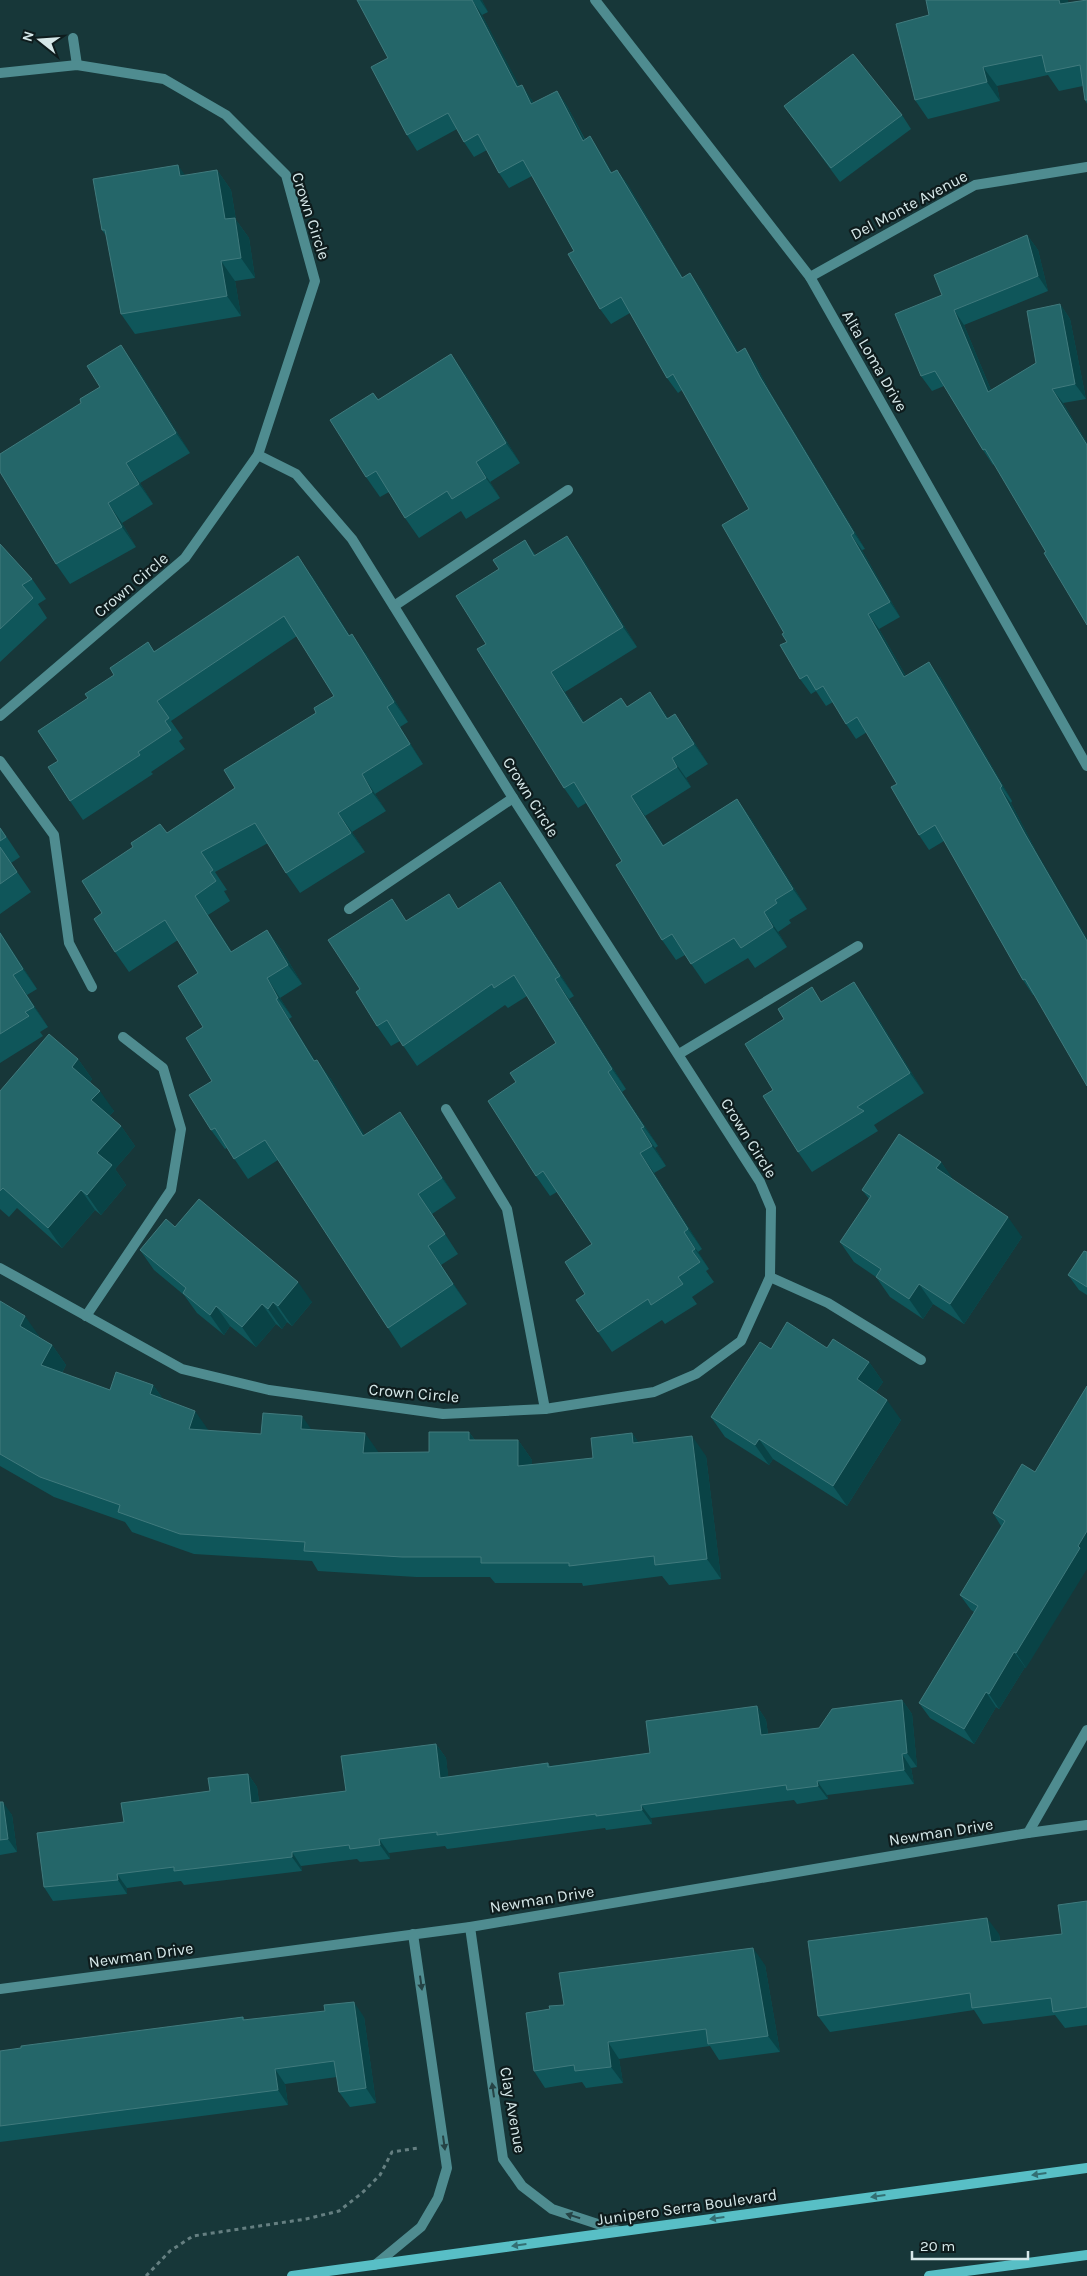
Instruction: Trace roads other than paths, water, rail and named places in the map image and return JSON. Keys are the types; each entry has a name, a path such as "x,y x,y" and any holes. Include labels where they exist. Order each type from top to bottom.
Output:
{"main road":[{"name":"Junipero Serra Boulevard","path":"292,2276 1087,2168"},
{"path":"929,2276 1087,2255"}],"street":[{"name":"Alta Loma Drive","path":"595,0 810,276 1087,766"},
{"path":"73,38 77,65"},
{"name":"Crown Circle","path":"0,73 77,65 164,79 226,116 286,175 316,281 258,455 185,558 0,716"},
{"name":"Del Monte Avenue","path":"810,276 975,185 1087,167"},
{"name":"Crown Circle","path":"0,1268 182,1369 269,1390 443,1414 545,1409 654,1392 696,1374 741,1341 770,1277 771,1208 760,1182 513,798 352,539 296,474 258,455"},
{"path":"394,606 568,490"},
{"path":"0,761 54,835 69,943 92,987"},
{"path":"348,909 513,798"},
{"path":"678,1054 858,946"},
{"path":"86,1316 171,1190 181,1128 163,1068 123,1037"},
{"path":"446,1108 507,1209 545,1409"},
{"path":"770,1277 828,1303 921,1360"},
{"path":"1028,1833 1087,1730"},
{"name":"Newman Drive","path":"0,1989 470,1926 1028,1833 1087,1825"},
{"name":"Clay Avenue","path":"470,1926 504,2158 522,2186 552,2209 619,2231"},
{"path":"375,2265 421,2227 438,2198 448,2168 413,1934"}]}
